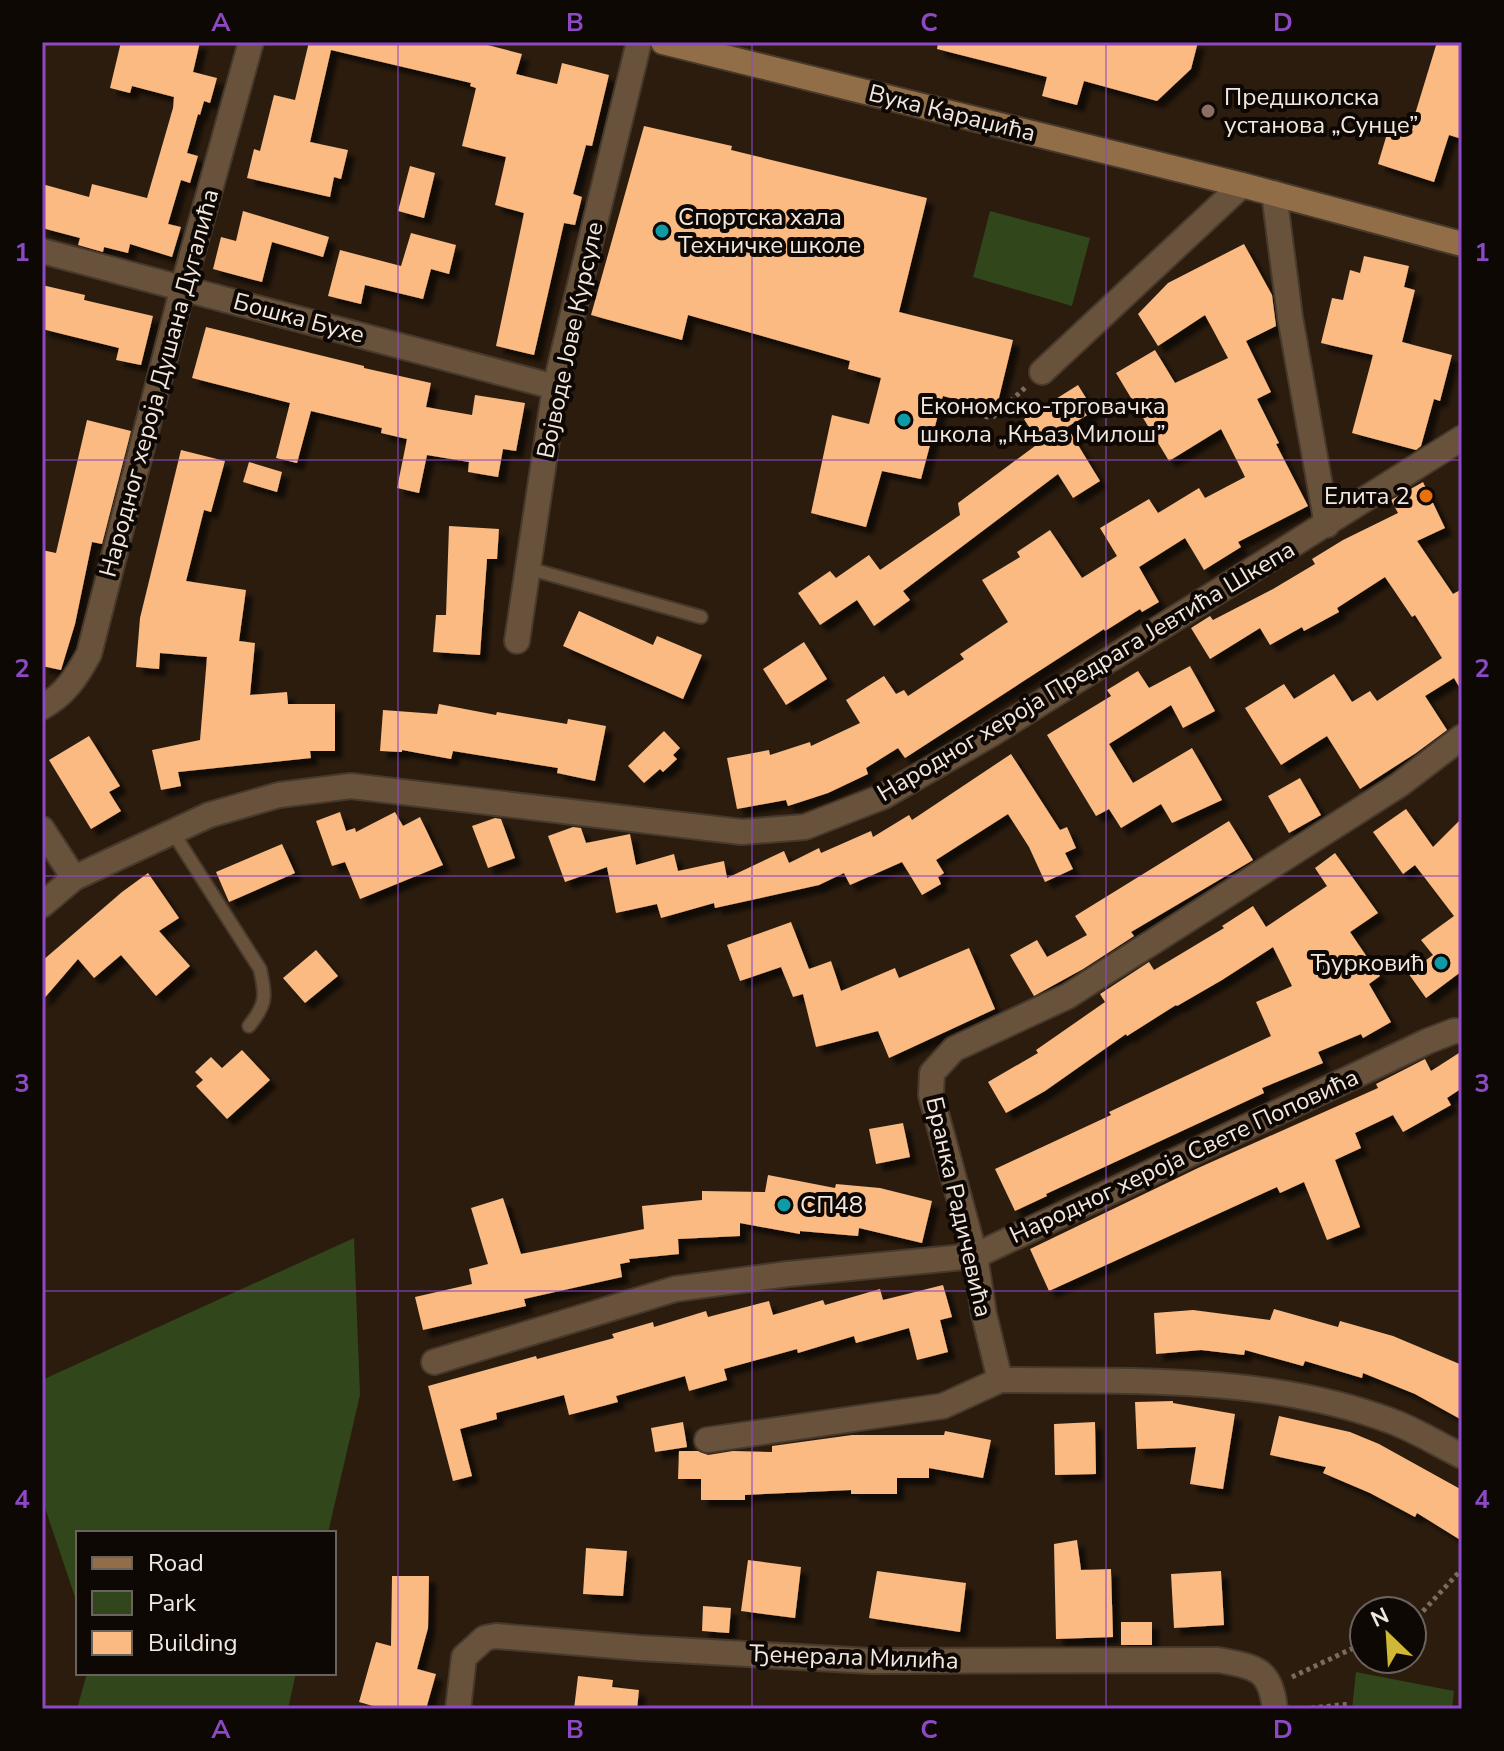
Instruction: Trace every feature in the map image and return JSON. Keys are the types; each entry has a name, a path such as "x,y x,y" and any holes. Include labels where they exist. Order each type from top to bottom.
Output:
{"street":[{"name":"Народног хероја Душана Дугалића","path":"42,707 54,701 73,683 89,654 183,287 251,42"},
{"name":"Војводе Јове Курсуле","path":"517,641 555,387 639,42"},
{"name":"Вука Караџића","path":"663,42 1274,193 1462,244"},
{"path":"1042,372 1242,185"},
{"path":"1274,193 1290,317 1327,525"},
{"name":"Бошка Бухе","path":"42,251 555,387"},
{"name":"Народног хероја Предрага Јевтића Шкепа","path":"42,905 74,878 209,815 279,795 351,786 742,832 805,827 882,797 931,769 1327,525 1462,438"},
{"name":"Бранка Радичевића","path":"1000,1380 984,1314 975,1256 931,1095 932,1073 954,1049 1068,996 1399,785 1462,737"},
{"path":"42,829 74,878"},
{"name":"Народног хероја Свете Поповића","path":"434,1362 675,1289 788,1274 975,1256 1428,1041 1462,1031"},
{"path":"707,1440 943,1406 1000,1380 1181,1382 1310,1398 1392,1421 1462,1456"},
{"name":"Ђенерала Милића","path":"458,1709 464,1657 485,1638 496,1636 870,1661 1218,1660 1242,1664 1261,1672 1274,1697"}],"lane":[{"path":"527,568 701,617"},
{"path":"172,831 260,969 266,994 259,1013 249,1026"}],"path":[{"path":"946,407 992,418 1042,372"},
{"path":"1428,1606 1462,1569"},
{"path":"1274,1697 1348,1653"},
{"path":"1303,1709 1349,1704"}],"green space":[{"path":"990,211 1090,238 1072,306 973,277"},
{"path":"354,1238 360,1395 328,1531 76,1531 76,1600 42,1499 42,1380"},
{"path":"86,1675 296,1675 288,1709 77,1709"},
{"path":"1356,1675 1371,1675 1454,1691 1452,1709 1352,1709"}],"building":[{"path":"121,42 200,42 193,72 217,78 210,103 204,101 198,114 187,153 198,156 190,183 181,180 168,224 181,227 172,257 130,244 128,253 104,247 103,252 78,245 80,238 42,228 42,184 89,197 92,184 147,198 174,97 132,86 130,93 110,88"},
{"path":"309,42 476,42 522,54 516,74 557,84 562,63 609,75 592,146 586,145 573,194 582,197 575,225 564,223 534,355 496,346 524,213 495,205 506,157 462,146 476,88 470,86 471,83 331,50 310,142 348,150 341,179 334,177 330,197 247,178 254,149 260,151 274,95 295,100"},
{"name":"Предшколска установа „Сунце”","path":"938,42 1198,42 1191,69 1157,101 1084,81 1077,105 1042,96 1047,77 937,49"},
{"path":"1437,42 1462,42 1462,139 1449,135 1434,182 1378,164 1392,117 1412,124"},
{"path":"644,126 927,198 899,312 1013,340 996,410 943,396 921,479 882,471 866,527 811,513 832,415 869,424 881,378 848,369 850,361 688,315 682,340 591,315"},
{"path":"410,166 435,173 424,218 398,211"},
{"path":"243,211 329,237 323,257 272,242 262,282 213,269 221,237 236,241"},
{"path":"411,233 456,245 449,274 431,269 423,299 365,285 361,304 328,296 340,250 401,266"},
{"path":"1244,244 1272,295 1276,326 1246,341 1271,392 1257,399 1308,506 1238,542 1241,547 1204,570 1185,538 1139,567 1159,602 1104,629 905,758 898,748 866,768 868,774 828,793 788,806 786,800 737,809 727,758 769,750 770,755 810,742 811,746 860,723 846,700 884,676 896,694 904,690 908,696 964,659 960,654 1008,622 982,580 1020,557 1017,552 1050,530 1082,578 1117,556 1100,528 1149,499 1158,513 1199,488 1205,498 1245,477 1221,429 1169,461 1116,373 1155,350 1175,383 1228,358 1205,315 1158,346 1138,314 1168,283"},
{"path":"1364,256 1409,266 1404,287 1415,290 1402,342 1452,355 1440,401 1434,399 1421,446 1416,450 1352,433 1373,355 1321,343 1332,298 1343,300 1350,270 1360,273"},
{"path":"42,285 85,295 84,300 153,316 141,365 116,360 119,348 42,329"},
{"path":"206,327 431,383 426,407 472,415 475,395 525,403 516,451 503,449 498,477 468,472 469,462 427,455 419,493 397,488 407,439 381,433 382,428 311,411 297,463 276,458 290,403 192,378"},
{"path":"1078,385 1094,411 1067,427 1100,481 1073,498 1058,474 903,591 910,600 874,626 857,600 820,625 798,593 830,571 836,578 869,555 880,570 960,515 958,503 1039,443 1024,419"},
{"path":"87,420 131,431 102,544 92,542 75,624 61,670 42,666 42,550 56,553"},
{"path":"181,450 225,461 211,512 204,510 186,581 246,590 239,641 255,643 250,695 287,692 288,704 335,704 335,751 310,751 311,758 178,772 181,786 161,790 152,750 200,740 207,657 160,653 159,669 136,667 140,618"},
{"path":"249,462 282,472 277,492 243,482"},
{"path":"1423,482 1445,528 1417,541 1453,594 1462,589 1462,692 1454,678 1425,696 1447,730 1360,789 1327,736 1281,765 1245,708 1284,684 1294,699 1334,674 1352,702 1370,691 1377,701 1442,658 1415,615 1412,617 1385,577 1337,608 1339,612 1304,631 1302,627 1270,645 1260,628 1210,659 1191,628 1210,616 1213,620 1273,589 1315,564 1312,559 1343,540 1398,513 1391,500"},
{"path":"449,526 499,529 497,559 487,559 480,655 433,652 436,615 446,615"},
{"path":"579,611 653,645 657,636 702,655 683,699 563,646"},
{"path":"804,642 827,679 786,705 763,669"},
{"path":"1190,666 1215,711 1183,728 1171,705 1109,744 1133,783 1192,748 1222,800 1172,823 1161,804 1121,828 1109,809 1096,816 1047,735 1111,696 1107,690 1138,671 1149,688"},
{"path":"439,704 496,715 497,712 567,724 568,719 606,726 595,781 557,773 558,768 453,751 451,759 402,750 380,751 383,710 437,714"},
{"path":"664,731 680,748 673,755 677,759 644,783 628,766"},
{"path":"89,736 120,786 109,792 121,811 91,829 49,760"},
{"path":"1011,754 1060,830 1067,827 1076,848 1065,853 1073,869 1045,882 1029,847 1008,814 936,860 944,873 938,877 941,884 922,895 902,862 850,885 844,873 819,885 715,908 714,903 661,918 657,904 616,913 607,867 565,882 548,836 573,827 581,828 586,843 630,834 636,865 674,854 678,871 724,861 727,878 784,851 789,863 819,848 821,853 871,831 873,837 909,815 912,820"},
{"path":"1300,778 1321,815 1289,833 1268,796"},
{"path":"1406,809 1433,847 1462,818 1462,971 1426,998 1408,973 1433,955 1421,940 1454,916 1415,865 1403,874 1373,832"},
{"path":"340,812 346,831 355,828 356,832 395,812 403,826 420,817 443,865 360,899 345,862 332,866 316,821"},
{"path":"501,819 515,858 488,868 472,826"},
{"path":"1229,821 1253,860 1131,932 1134,936 1034,996 1010,955 1037,940 1047,957 1087,935 1075,916"},
{"path":"282,844 295,873 229,902 216,872"},
{"path":"1335,853 1378,913 1350,932 1380,976 1369,984 1391,1022 1363,1038 1361,1034 1318,1052 1323,1063 1262,1088 1264,1093 1015,1211 995,1169 1271,1036 1256,1002 1292,986 1273,947 1222,980 1126,1034 1045,1091 1006,1113 988,1082 1038,1053 1036,1050 1105,1002 1100,994 1149,962 1154,970 1224,928 1222,926 1253,906 1266,927 1327,886 1315,868"},
{"path":"148,873 179,918 159,931 190,966 156,996 121,955 94,978 78,959 42,1001 42,961"},
{"path":"791,922 809,969 831,961 841,991 895,968 899,978 969,948 995,1009 889,1058 878,1031 816,1047 803,994 793,997 781,967 740,981 727,945"},
{"path":"316,950 338,976 305,1003 283,978"},
{"path":"242,1050 270,1080 227,1119 196,1086 203,1080 195,1072 211,1057 222,1068"},
{"path":"1462,1051 1462,1088 1447,1098 1451,1105 1403,1132 1393,1115 1355,1133 1361,1148 1335,1160 1360,1227 1327,1240 1304,1182 1280,1193 1277,1187 1049,1291 1030,1249 1198,1168 1378,1088 1376,1084 1425,1059 1431,1071"},
{"path":"903,1123 910,1157 876,1164 869,1129"},
{"path":"768,1175 835,1188 836,1184 880,1188 932,1201 922,1243 859,1228 858,1236 800,1231 800,1234 740,1223 740,1236 678,1239 679,1254 629,1259 630,1262 620,1264 622,1277 524,1299 526,1306 423,1330 415,1297 472,1284 469,1269 488,1264 471,1208 503,1198 521,1254 644,1229 642,1206 702,1200 702,1191 765,1192"},
{"path":"943,1285 952,1317 940,1320 948,1352 917,1360 909,1328 856,1343 854,1336 798,1353 797,1349 724,1369 727,1380 689,1391 685,1376 616,1396 618,1402 569,1415 564,1395 496,1413 497,1419 460,1429 472,1476 453,1481 428,1386 614,1338 612,1334 653,1322 654,1327 706,1311 708,1317 769,1301 773,1315 823,1300 825,1305 880,1289 883,1300"},
{"path":"1274,1309 1338,1327 1340,1321 1393,1336 1462,1365 1462,1420 1415,1394 1363,1373 1362,1378 1305,1361 1303,1366 1245,1350 1244,1355 1201,1350 1156,1354 1154,1313 1193,1310 1270,1320"},
{"path":"1173,1401 1235,1414 1223,1489 1190,1484 1196,1447 1137,1449 1135,1402"},
{"path":"1279,1416 1350,1432 1379,1444 1462,1490 1462,1541 1417,1513 1415,1517 1323,1473 1326,1467 1270,1455"},
{"path":"683,1422 687,1447 655,1452 651,1428"},
{"path":"1095,1422 1096,1474 1055,1475 1054,1424"},
{"path":"945,1431 991,1440 983,1478 929,1468 929,1478 897,1478 897,1494 851,1494 851,1490 745,1495 745,1500 701,1500 701,1479 678,1479 679,1451 698,1451 708,1455 733,1451 772,1452 772,1446 852,1435 944,1435"},
{"path":"1077,1540 1081,1570 1111,1569 1113,1637 1056,1639 1054,1544"},
{"path":"586,1548 627,1551 623,1596 583,1594"},
{"path":"748,1560 801,1567 795,1618 741,1611"},
{"path":"877,1571 966,1583 960,1632 869,1618"},
{"path":"1221,1571 1224,1625 1174,1628 1171,1574"},
{"path":"392,1576 429,1576 428,1628 417,1669 436,1674 426,1709 384,1709 359,1702 376,1642 391,1646"},
{"path":"703,1606 731,1608 729,1633 702,1631"},
{"path":"1121,1622 1152,1622 1152,1645 1121,1645"},
{"path":"578,1676 613,1680 612,1687 639,1690 637,1709 574,1709"}],"place":[{"name":"Предшколска установа „Сунце”","path":"1208,111"},
{"name":"Спортска хала Техничке школе","path":"662,231"},
{"name":"Економско-трговачка школа „Књаз Милош”","path":"904,420"},
{"name":"Елита 2","path":"1426,496"},
{"name":"Ђурковић","path":"1441,963"},
{"name":"СП48","path":"784,1205"}]}
